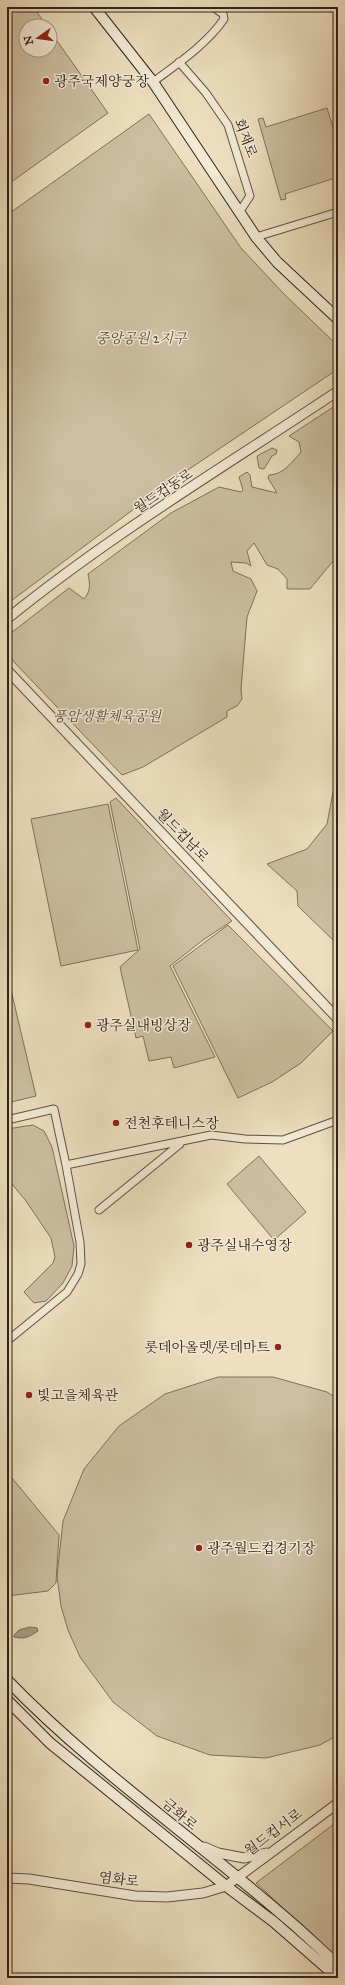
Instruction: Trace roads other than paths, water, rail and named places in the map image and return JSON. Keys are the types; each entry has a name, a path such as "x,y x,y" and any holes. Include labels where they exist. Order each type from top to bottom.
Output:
{"main road":[{"path":"94,7 153,82 256,237 277,262 338,318"},
{"name":"금화로","path":"7,1680 46,1718 93,1759 286,1918 338,1965"},
{"name":"금화로","path":"7,1700 50,1742 226,1886 274,1922 338,1978"}],"street":[{"path":"153,82 204,42 224,19 223,14 213,7"},
{"name":"회재로","path":"179,62 206,93 228,125 250,196 240,211"},
{"path":"256,237 338,212"},
{"name":"월드컵동로","path":"7,620 63,575 338,391"},
{"name":"월드컵남로","path":"7,670 338,1019"},
{"path":"7,1120 54,1109 80,1242 81,1264 78,1274 67,1292 7,1341"},
{"path":"66,1165 211,1135 246,1140 283,1140 338,1120"},
{"path":"99,1210 182,1142"},
{"name":"월드컵서로","path":"226,1886 338,1802"},
{"path":"192,1842 218,1853 244,1858 270,1852"},
{"name":"염화로","path":"7,1878 29,1879 118,1894 148,1897 203,1893 226,1886"}],"place":[{"name":"광주국제양궁장","path":"46,81"},
{"name":"광주실내빙상장","path":"88,1025"},
{"name":"전천후테니스장","path":"116,1123"},
{"name":"광주실내수영장","path":"189,1245"},
{"name":"롯데아올렛/롯데마트","path":"278,1347"},
{"name":"빛고을체육관","path":"29,1395"},
{"name":"광주월드컵경기장","path":"199,1548"}],"park label":[{"name":"중앙공원 2지구","path":"141,338"},
{"name":"풍암생활체육공원","path":"107,716"}]}
